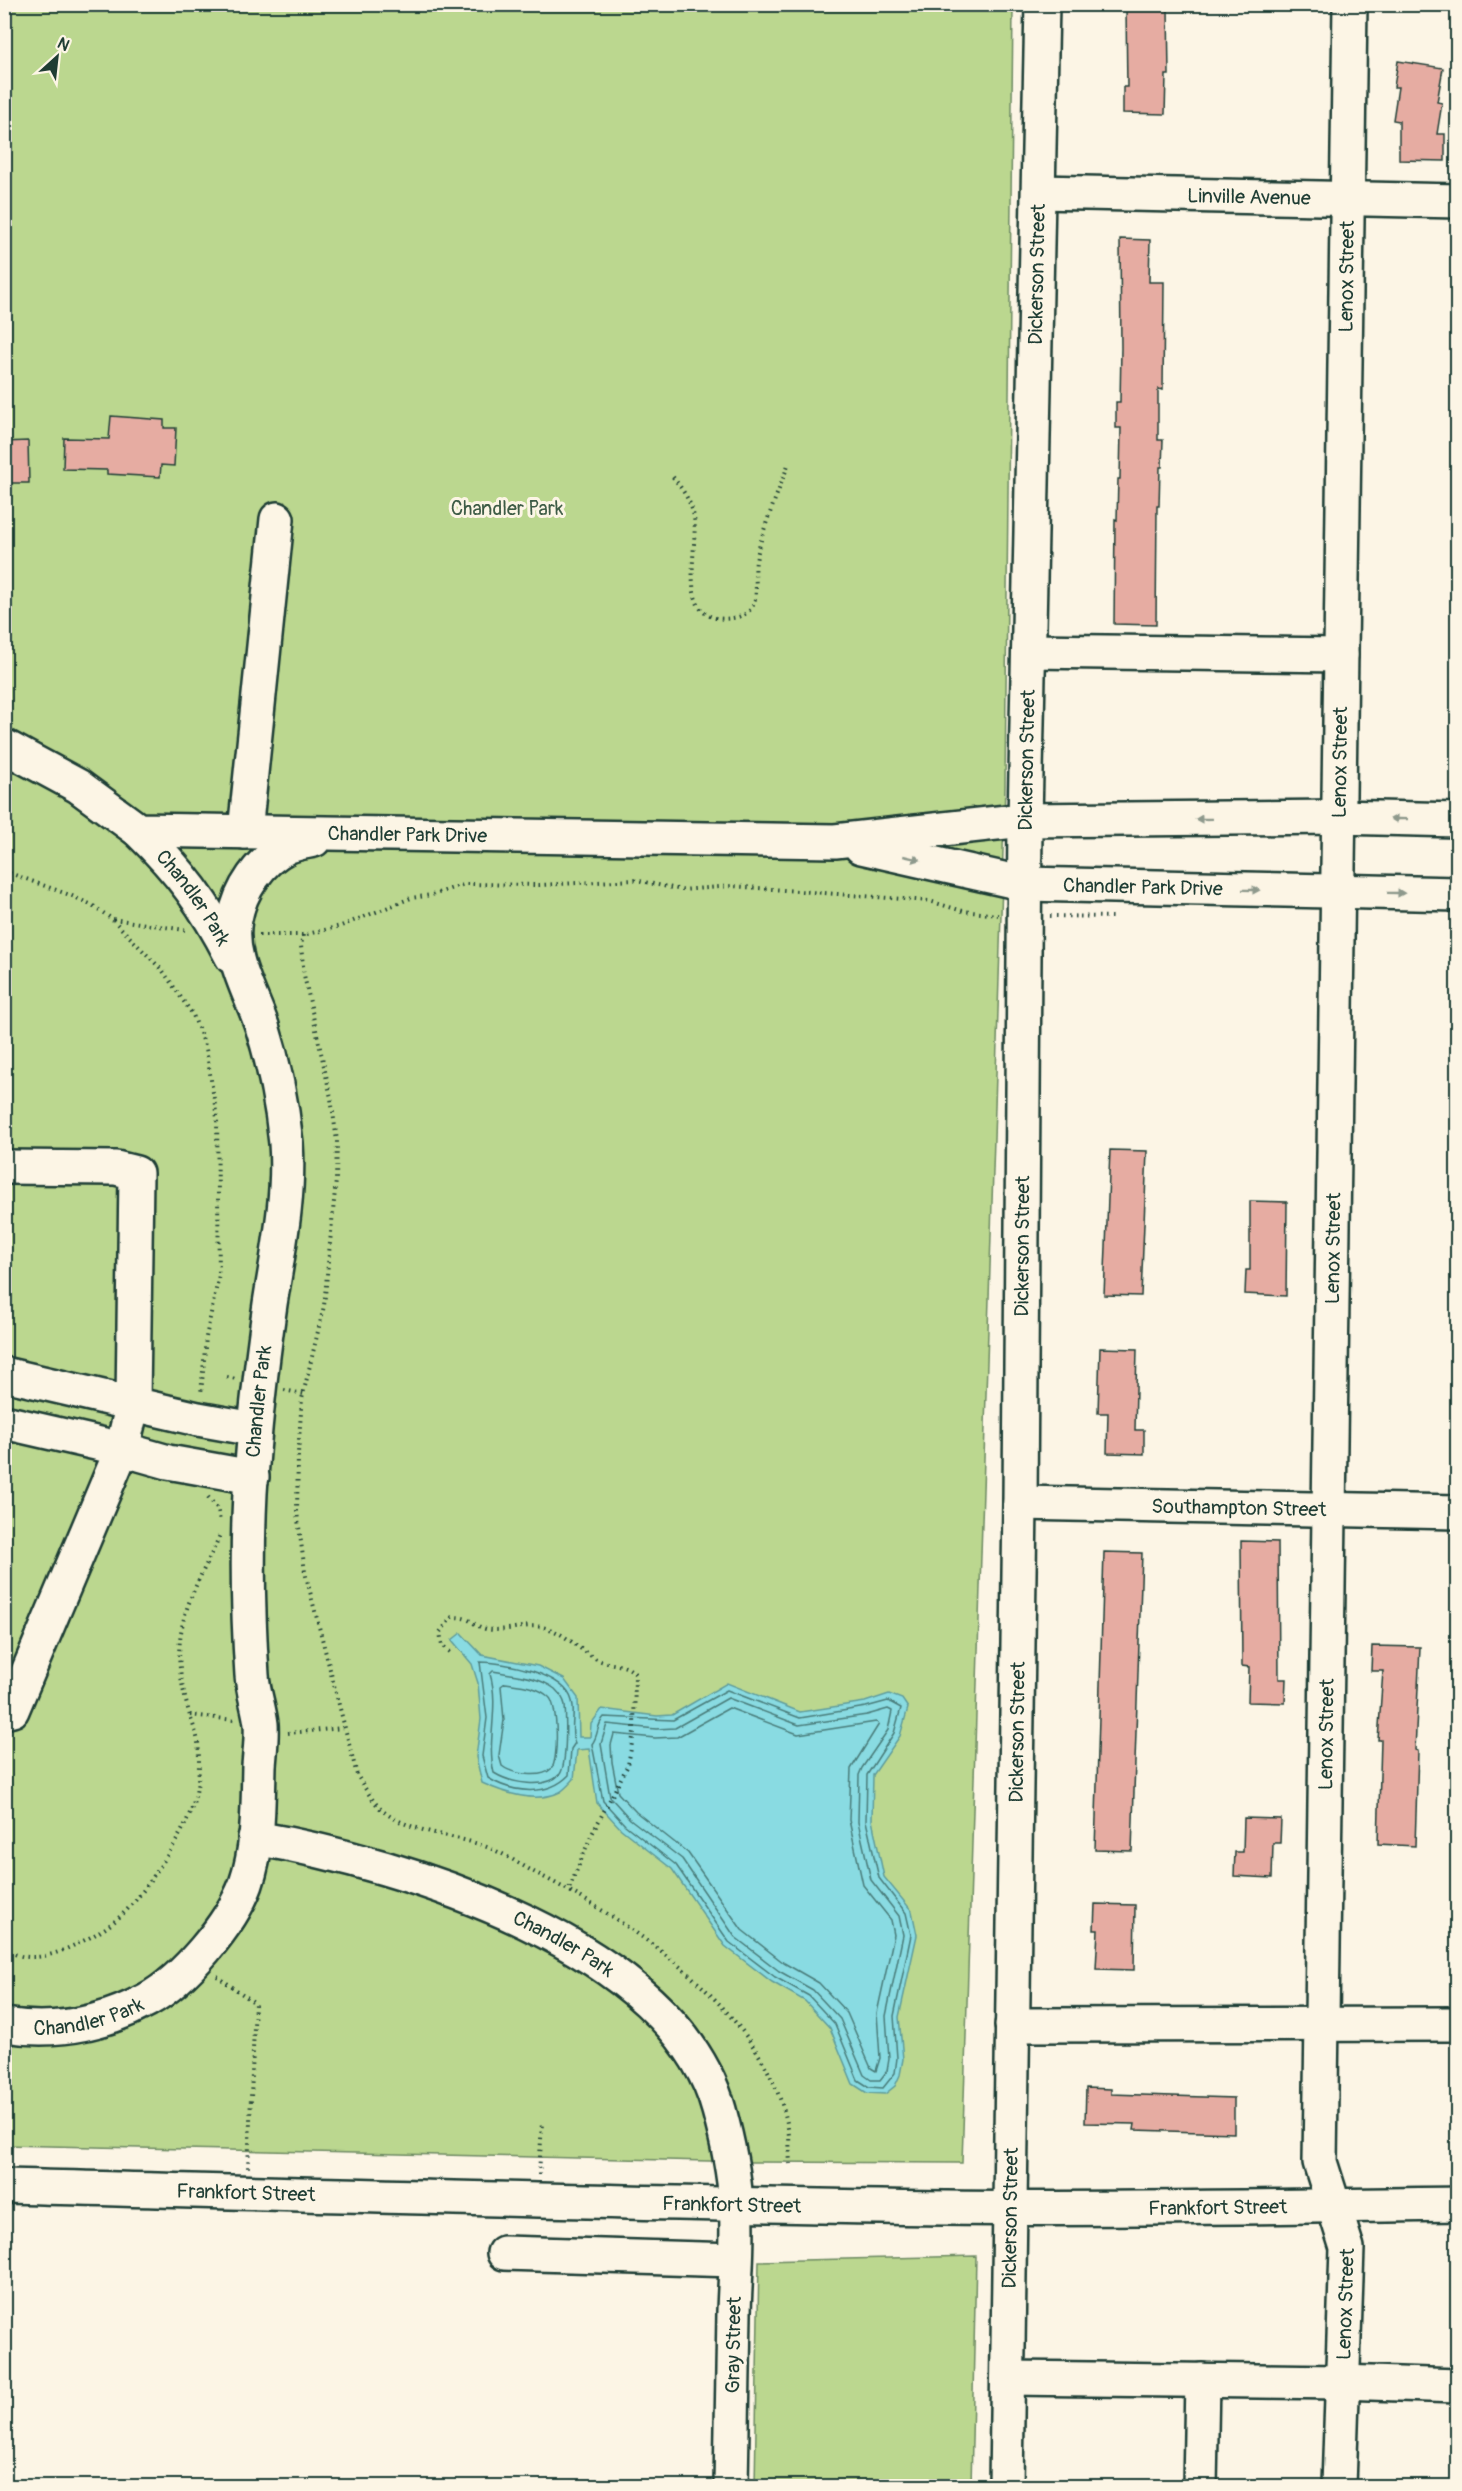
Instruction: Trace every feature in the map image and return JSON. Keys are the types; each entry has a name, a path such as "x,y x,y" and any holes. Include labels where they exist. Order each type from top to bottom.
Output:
{"street":[{"name":"Dickerson Street","path":"1006,2487 1020,1503 1025,820 1042,4"},
{"name":"Lenox Street","path":"1339,2487 1347,2248 1320,2162 1350,4"},
{"name":"Linville Avenue","path":"1039,192 1458,201"},
{"path":"244,832 277,519"},
{"path":"1029,651 1341,655"},
{"path":"4,746 78,786 138,830"},
{"name":"Chandler Park Drive","path":"138,830 835,841 1025,820 1338,817 1458,820"},
{"name":"Chandler Park","path":"4,2025 59,2028 93,2022 127,2011 162,1992 212,1939 246,1883 255,1838 261,1725 252,1681 249,1618 254,1429 283,1219 286,1148 273,1070 261,1026 240,972 234,944 173,864 138,830"},
{"name":"Chandler Park","path":"227,933 235,921 241,898 252,877 268,860 288,846 338,834"},
{"name":"Chandler Park Drive","path":"835,841 1024,899 1337,891 1458,894"},
{"path":"4,1167 117,1168 136,1173 133,1403 122,1449 12,1710 4,1712"},
{"path":"4,1374 254,1429"},
{"path":"4,1422 168,1462 252,1477"},
{"name":"Southampton Street","path":"1020,1503 1458,1512"},
{"name":"Chandler Park","path":"255,1838 356,1858 454,1890 548,1934 639,1991 682,2035 712,2088 719,2110 736,2203"},
{"path":"1012,2025 1458,2024"},
{"name":"Frankfort Street","path":"4,2186 559,2202 1010,2208 1458,2204"},
{"name":"Gray Street","path":"731,2487 736,2203"},
{"path":"504,2253 735,2260"},
{"path":"1008,2378 1341,2382 1458,2386"},
{"path":"1200,2487 1202,2380"}],"path":[{"path":"673,477 691,504 694,519 692,595 698,607 708,614 734,618 748,613 754,604 758,554 788,465"},
{"path":"112,919 182,930 303,935 341,926 411,898 432,895 465,884 540,885 635,880 682,890 732,886 929,901 983,914 1024,899 1116,917"},
{"path":"303,935 301,946 304,975 322,1050 337,1142 336,1180 324,1306 302,1399 297,1512 305,1572 357,1775 371,1798 387,1814 410,1824 494,1850 569,1889 666,1954 718,2002 767,2070 788,2129 790,2164"},
{"path":"450,1652 442,1645 440,1632 452,1617 466,1617 486,1629 529,1625 561,1633 602,1661 631,1669 635,1674 635,1712 628,1765 569,1889"},
{"path":"196,1958 255,2002 248,2172"},
{"path":"539,2179 543,2121"}],"green space":[{"name":"Chandler Park","path":"5,5 1013,5 1005,786 962,2163 753,2162 5,2145"},
{"path":"976,2256 971,2486 755,2486 759,2261"}],"water":[{"path":"461,1633 482,1655 538,1666 564,1679 578,1698 579,1737 590,1737 591,1724 602,1709 657,1716 672,1715 727,1683 800,1712 865,1702 889,1694 902,1699 908,1708 900,1736 873,1775 872,1820 884,1877 912,1911 917,1935 899,2017 903,2059 895,2086 885,2094 867,2093 853,2084 830,2028 805,2001 772,1982 725,1946 672,1869 621,1829 597,1803 589,1749 577,1750 574,1779 562,1791 551,1795 520,1796 482,1783 476,1757 481,1719 478,1683 472,1664 452,1640"}],"building":[{"path":"1126,8 1168,9 1169,75 1166,75 1165,114 1123,113 1123,87 1127,87"},
{"path":"1398,61 1443,68 1437,102 1442,103 1437,134 1445,134 1445,161 1399,160 1399,121 1393,120 1398,87 1394,87"},
{"path":"1120,239 1150,240 1149,282 1164,282 1163,390 1158,389 1158,440 1163,440 1159,506 1157,506 1156,625 1114,624 1115,519 1117,520 1118,479 1120,479 1121,428 1116,428 1116,402 1120,402"},
{"path":"111,416 164,420 164,428 176,428 174,466 161,465 160,477 107,474 107,470 63,469 64,438 109,439"},
{"path":"28,441 29,483 4,483 4,442"},
{"path":"1110,1150 1147,1151 1141,1296 1104,1295"},
{"path":"1250,1201 1287,1202 1286,1296 1245,1294 1246,1270 1250,1270"},
{"path":"1100,1348 1137,1349 1135,1430 1144,1430 1144,1454 1107,1453 1108,1413 1098,1413"},
{"path":"1241,1541 1278,1542 1279,1679 1286,1679 1285,1703 1248,1702 1249,1667 1242,1666"},
{"path":"1104,1552 1142,1553 1132,1851 1095,1850"},
{"path":"1372,1646 1420,1647 1415,1750 1418,1751 1415,1846 1378,1844 1381,1740 1378,1740 1383,1671 1371,1671"},
{"path":"1244,1818 1281,1819 1280,1843 1273,1843 1272,1878 1234,1876 1235,1852 1243,1852"},
{"path":"1095,1904 1135,1905 1134,1970 1096,1969 1098,1930 1094,1930"},
{"path":"1086,2088 1111,2089 1111,2094 1234,2098 1234,2133 1134,2130 1135,2124 1085,2123"}]}
